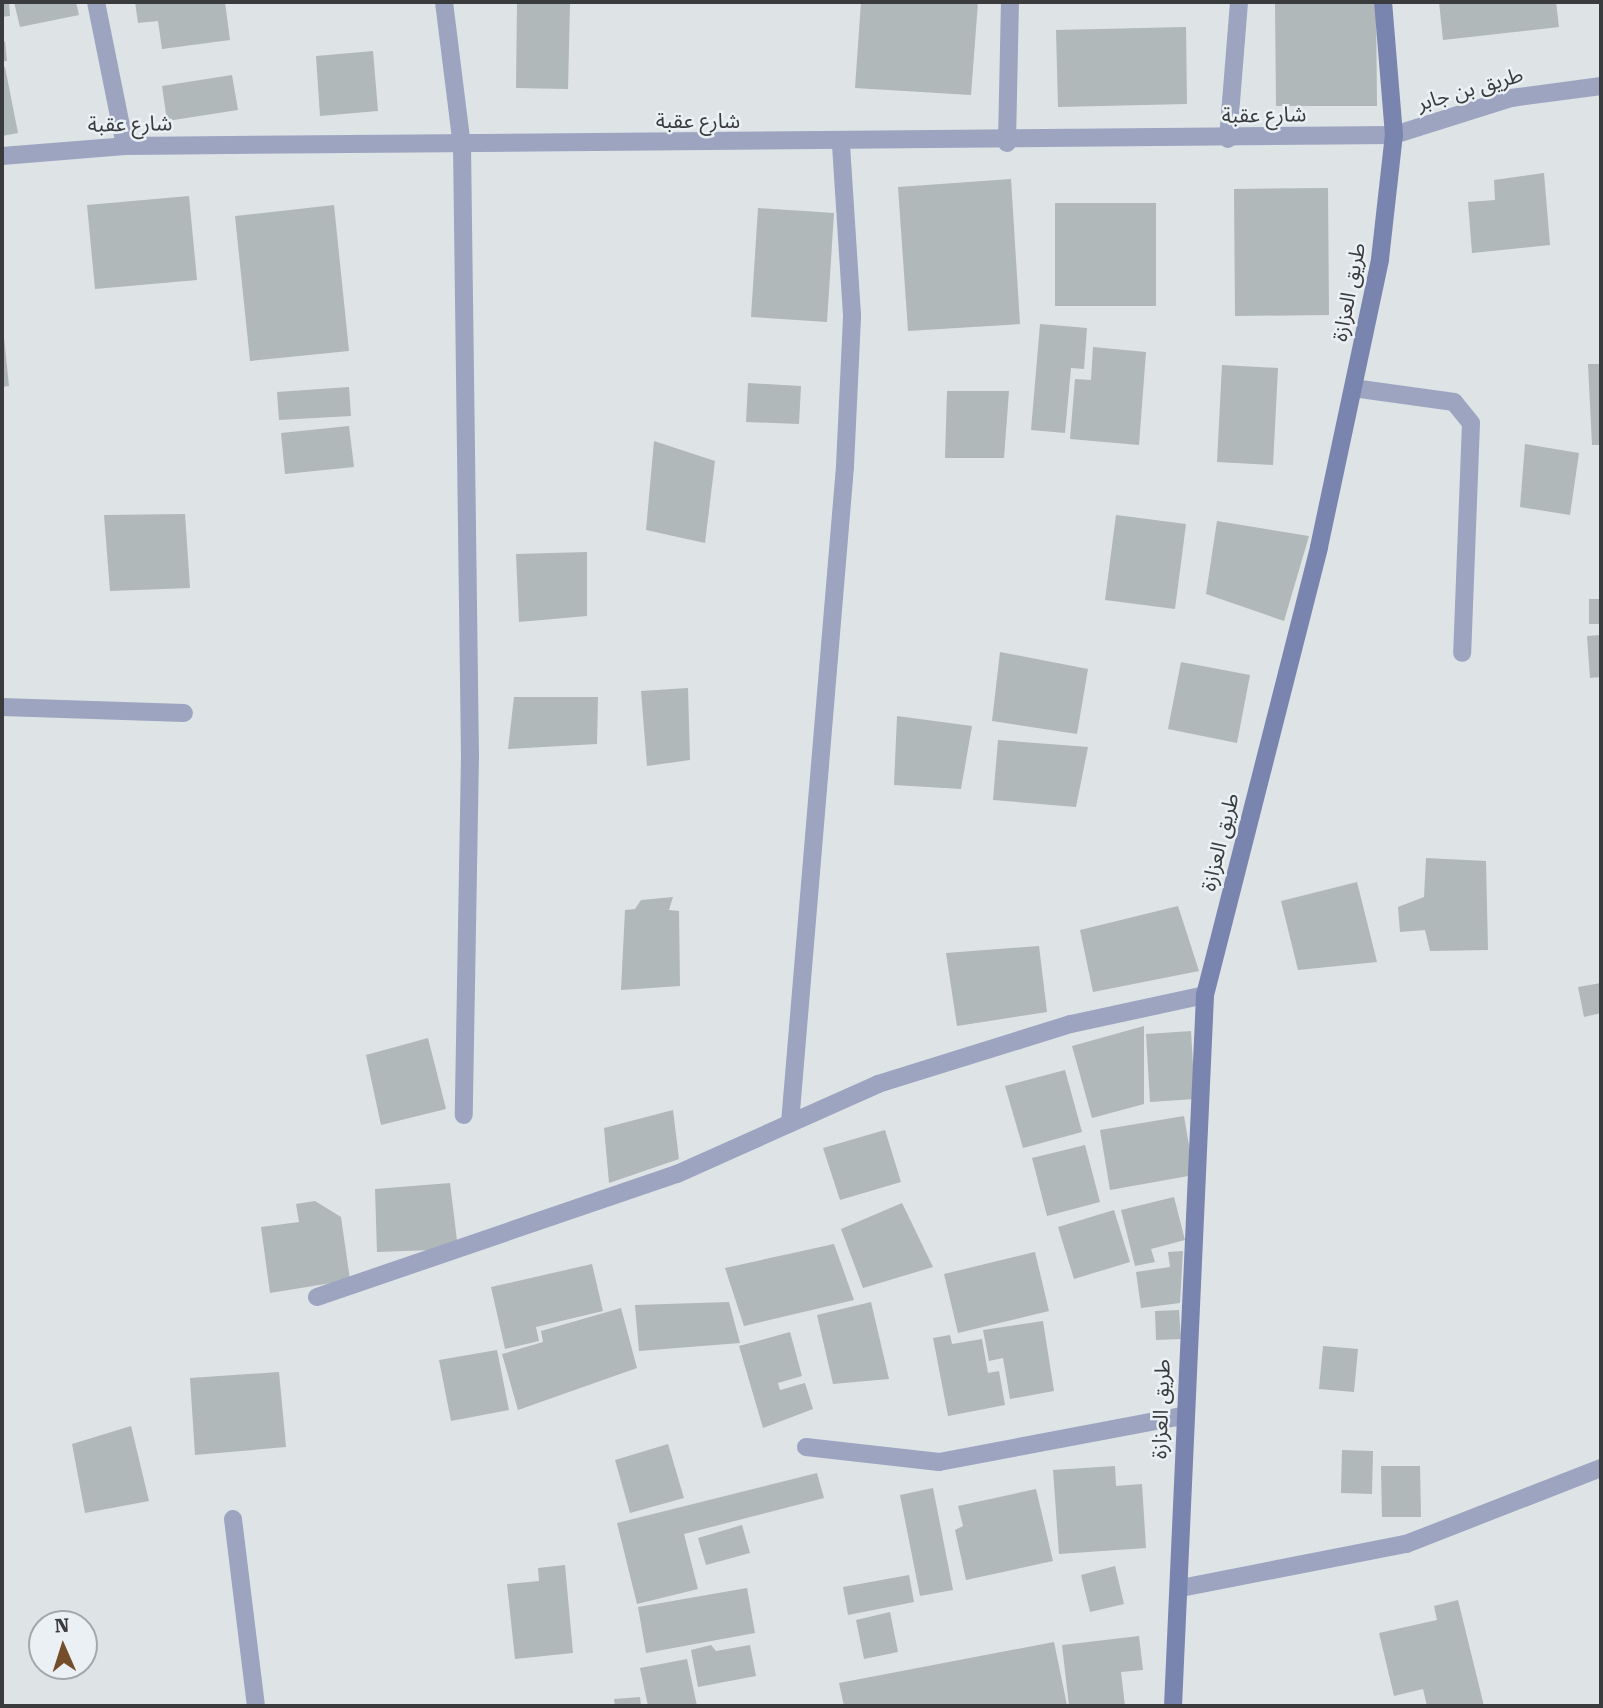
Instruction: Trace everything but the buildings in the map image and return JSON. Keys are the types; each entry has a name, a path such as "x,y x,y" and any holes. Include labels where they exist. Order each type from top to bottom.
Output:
{"street":[{"path":"96,2 125,146"},
{"path":"444,2 462,146 470,755 464,1115"},
{"path":"1007,143 1010,2"},
{"path":"1228,139 1239,2"},
{"name":"طريق العزازة","path":"1173,1706 1181,1588 1183,1416 1205,995 1353,388 1380,259 1394,135 1383,2"},
{"name":"طريق بن جابر","path":"1394,135 1511,97 1601,86"},
{"name":"شارع عقبة","path":"2,156 125,146 1007,143 1394,135"},
{"path":"790,1123 845,466 852,315 841,144"},
{"path":"1353,388 1443,398 1465,411 1471,423 1462,653"},
{"path":"2,707 184,713"},
{"path":"317,1297 677,1174 878,1084 1071,1024 1205,995"},
{"path":"806,1447 939,1462 1183,1416"},
{"path":"1181,1588 1406,1544 1601,1468"},
{"path":"233,1519 256,1706"}]}
